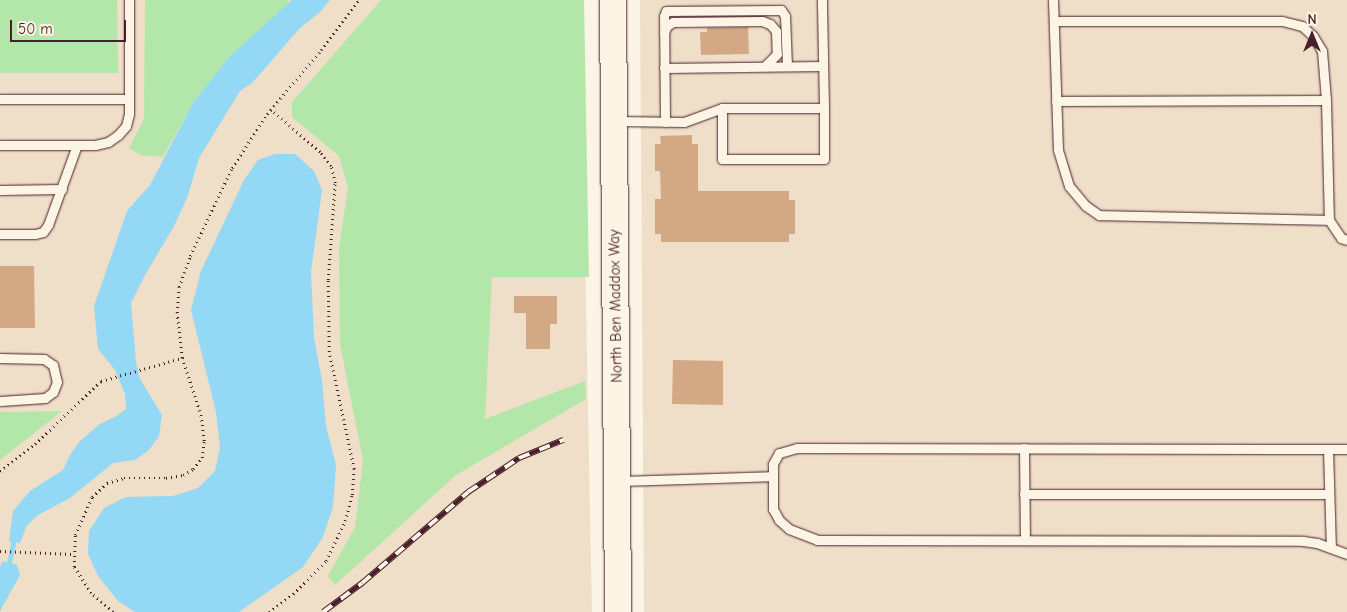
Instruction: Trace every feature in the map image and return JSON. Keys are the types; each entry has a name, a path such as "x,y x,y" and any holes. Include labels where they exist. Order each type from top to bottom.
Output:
{"main road":[{"name":"North Ben Maddox Way","path":"613,0 618,612"}],"lane":[{"path":"0,145 95,145 108,142 118,135 126,126 129,114 129,0"},
{"path":"722,108 722,159 824,159 822,0"},
{"path":"1053,0 1058,150 1064,174 1077,197 1099,215 1329,220"},
{"path":"665,122 664,16 666,11 672,9 781,10 785,16 787,66"},
{"path":"664,32 667,26 673,22 762,21 770,24 776,31 777,54 765,66"},
{"path":"1054,21 1282,21 1302,26 1313,36 1322,51 1326,100 1329,220 1341,238 1347,240"},
{"path":"664,68 823,66"},
{"path":"0,100 130,99"},
{"path":"1056,101 1326,100"},
{"path":"614,122 684,122 722,108 824,108"},
{"path":"0,234 35,234 43,232 48,225 78,145"},
{"path":"0,190 62,189"},
{"path":"0,358 44,359 53,364 57,382 53,392 45,398 0,401"},
{"path":"1347,448 797,448 779,453 773,464 773,509 779,520 789,529 817,540 1303,541 1347,554"},
{"path":"1024,448 1025,540"},
{"path":"1328,449 1331,548"},
{"path":"618,481 773,476"},
{"path":"1024,494 1329,494"}],"path":[{"path":"113,612 81,580 74,567 74,535 82,515 92,498 107,484 124,478 166,478 182,475 194,470 202,458 204,441 201,416 182,358 177,313 179,287 190,256 232,168 250,137 359,0"},
{"path":"269,612 293,594 326,561 345,521 352,495 354,470 329,352 328,280 335,183 331,166 320,152 271,110"},
{"path":"0,472 35,444 79,404 95,385 115,376 182,358"},
{"path":"1,551 73,554"}],"shaded area":[{"path":"0,0 580,0 592,612 0,612"},
{"path":"640,0 1347,0 1347,612 644,612"}],"green space":[{"path":"0,0 117,0 118,73 0,73"},
{"path":"145,0 288,0 289,4 229,57 193,103 163,157 141,155 129,148 144,119"},
{"path":"381,0 584,0 589,277 492,277 485,419 585,381 586,399 456,475 335,585 328,576 355,527 363,461 340,344 339,247 348,188 339,156 292,117 292,102"},
{"path":"62,411 0,460 0,412"}],"water":[{"path":"292,0 330,0 320,12 300,28 252,83 240,91 199,158 187,198 173,228 131,303 136,362 140,379 162,415 159,436 149,450 135,460 113,463 70,498 38,515 27,525 20,543 9,541 13,511 30,491 63,470 70,455 80,441 100,424 126,409 125,394 115,370 98,349 94,306 127,211 150,185 193,103 229,57"},
{"path":"275,154 295,154 314,171 322,190 311,272 314,338 322,380 326,426 336,465 333,507 323,537 303,567 239,612 135,612 118,601 98,576 88,554 89,531 104,508 126,497 173,496 198,488 215,471 220,448 216,412 191,310 201,271 244,180 258,160"},
{"path":"3,561 17,565 20,575 0,611 0,566"}],"building":[{"path":"748,27 749,54 701,55 700,32 707,32 707,28"},
{"path":"692,135 692,144 698,144 698,191 789,191 789,200 795,200 795,234 789,234 789,242 661,242 661,234 655,234 655,199 661,199 660,171 655,171 655,144 661,144 660,136"},
{"path":"0,266 34,266 35,328 0,328"},
{"path":"514,296 557,296 557,324 550,324 550,349 526,349 526,313 514,313"},
{"path":"673,360 723,361 723,405 672,404"}],"waterway":[{"path":"8,569 14,538"}],"railway":[{"path":"323,612 362,583 468,492 519,458 563,440"}]}
